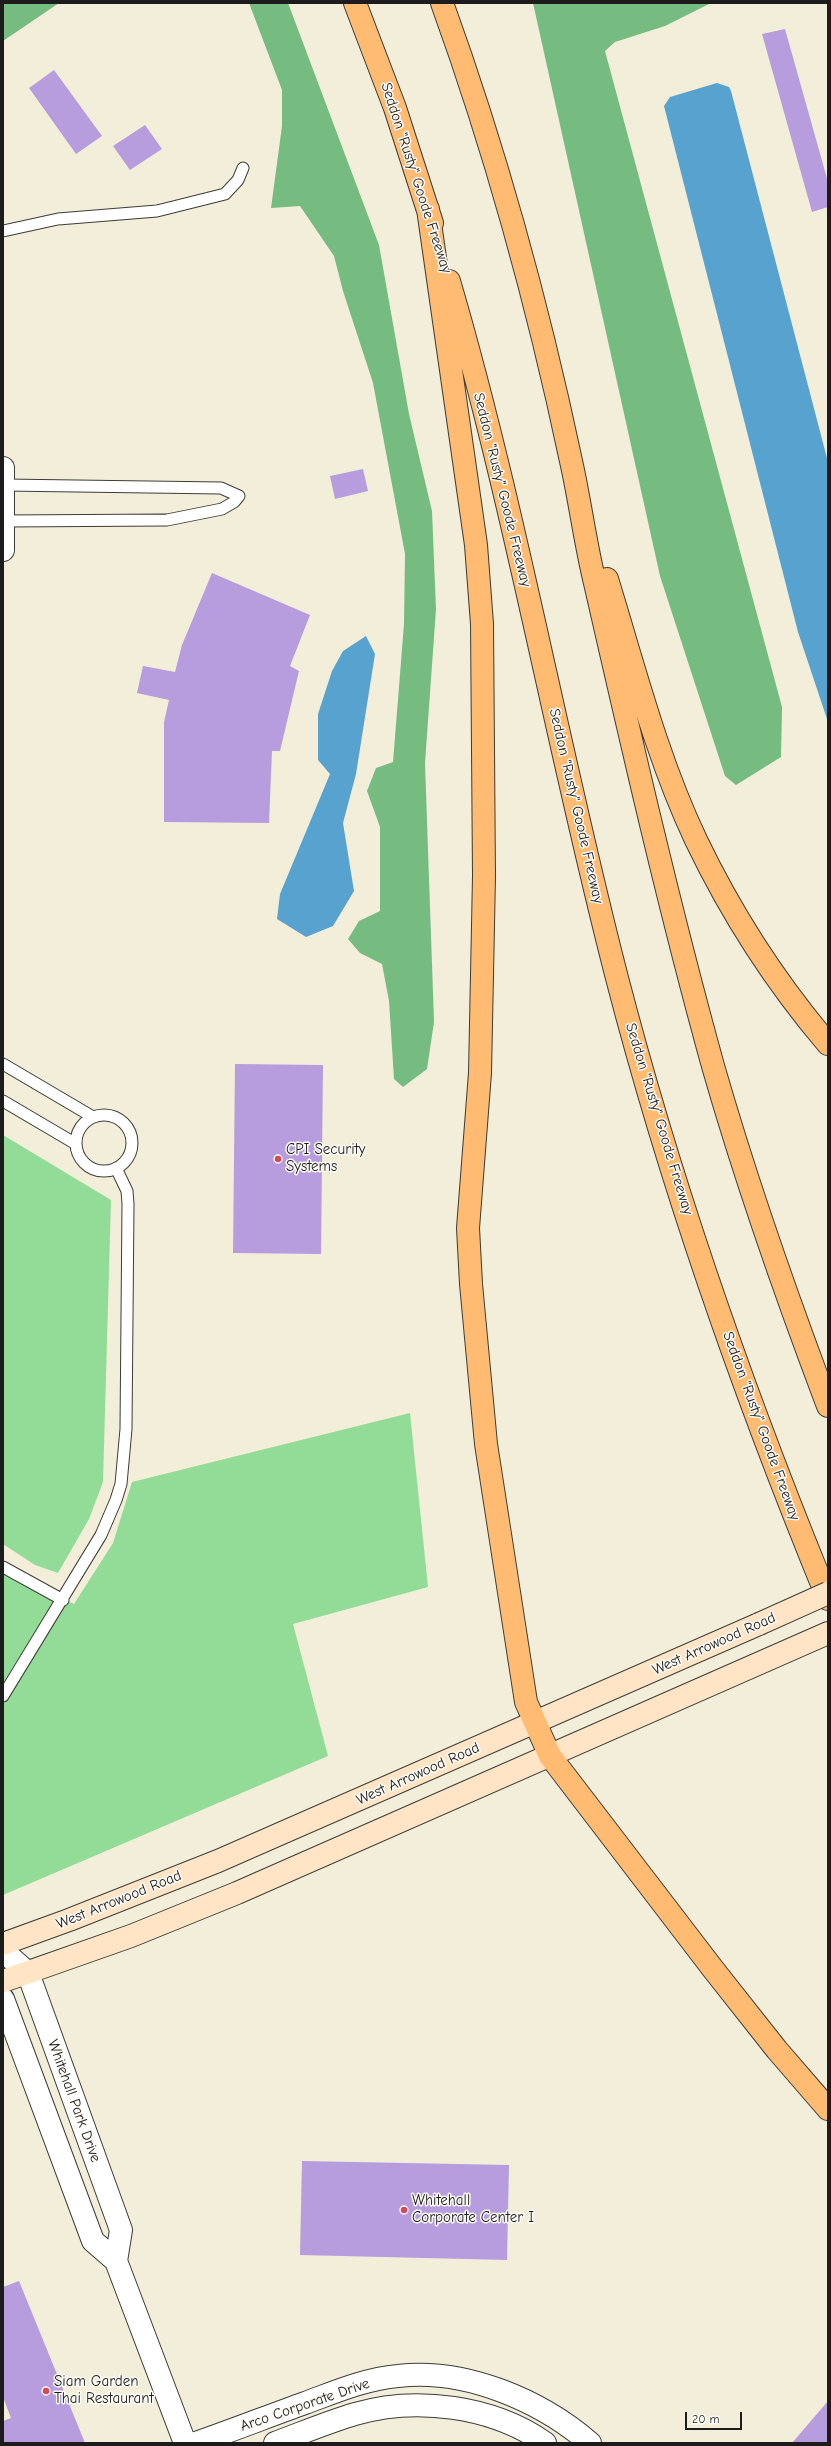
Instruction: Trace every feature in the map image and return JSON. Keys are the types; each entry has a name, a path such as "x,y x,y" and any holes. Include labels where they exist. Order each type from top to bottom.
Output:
{"highway":[{"name":"Seddon \"Rusty\" Goode Freeway","path":"355,3 395,108 428,209 463,331 618,979 651,1096 716,1305 797,1524 828,1599"},
{"path":"442,3 491,146 522,252 571,462 592,574 643,793 714,1069 791,1306 828,1406"},
{"path":"428,209 476,545 482,624 484,884 480,1072 468,1228 471,1284 486,1444 526,1702 534,1723 550,1756 713,1970 777,2050 828,2109"},
{"path":"571,462 648,711 670,774 696,839 737,916 778,978 828,1044"}],"main road":[{"name":"West Arrowood Road","path":"3,1944 69,1920 218,1861 828,1594"},
{"path":"3,1981 131,1936 237,1893 828,1633"}],"street":[{"path":"3,550 4,476"},
{"name":"Whitehall Park Drive","path":"3,1951 28,1973 121,2230 116,2261"},
{"name":"Whitehall Park Drive","path":"3,1999 93,2241 116,2261 185,2443"},
{"name":"Arco Corporate Drive","path":"196,2443 342,2389 398,2376 421,2375 465,2381 521,2397 576,2430 590,2443"},
{"name":"Arco Corporate Drive","path":"275,2443 356,2413 398,2406 431,2407 484,2414 511,2424 544,2443"}],"lane":[{"path":"3,231 58,219 157,211 225,194 238,180 244,168"},
{"path":"4,476 221,488 239,496 234,502 222,509 167,520 4,521"},
{"path":"3,1064 93,1117 111,1116 120,1120 131,1134 131,1152 127,1160 116,1168 102,1171 93,1169 79,1157 76,1144 79,1130 93,1117"},
{"path":"3,1101 76,1144"},
{"path":"3,1696 63,1600 109,1519 116,1500 124,1466 126,1429 128,1204 127,1191 116,1168"},
{"path":"3,1567 63,1600"}],"green space":[{"path":"3,3 59,3 3,41"},
{"path":"249,3 288,3 379,245 409,414 432,511 436,609 425,763 434,1022 427,1069 403,1087 394,1079 389,1001 382,964 360,953 348,939 359,921 380,911 380,827 367,791 376,768 393,762 404,624 405,554 373,383 343,291 334,256 300,206 271,208 282,126 282,90"},
{"path":"533,3 711,3 665,26 615,42 605,51 782,707 781,757 736,785 725,776 660,576"},
{"path":"3,1135 111,1200 103,1482 89,1519 58,1573 35,1565 3,1544"},
{"path":"410,1413 428,1587 293,1624 328,1756 3,1895 3,1570 74,1604 113,1543 132,1482"}],"water":[{"path":"717,83 729,87 731,91 828,462 828,722 798,632 664,106 670,97"},
{"path":"366,636 375,654 356,774 343,823 354,891 333,926 306,937 277,919 280,894 330,774 318,760 318,714 332,671 343,651"}],"building":[{"path":"785,29 828,182 828,207 812,212 762,34"},
{"path":"54,70 102,136 76,154 29,88"},
{"path":"145,125 162,149 130,170 113,146"},
{"path":"363,469 368,491 335,499 330,476"},
{"path":"212,573 310,615 290,666 299,671 280,751 272,751 269,823 164,822 164,722 169,700 137,693 143,666 175,672 182,645"},
{"name":"CPI Security Systems","path":"235,1064 323,1065 321,1254 233,1253"},
{"name":"Whitehall Corporate Center I","path":"302,2161 509,2165 507,2260 300,2255"},
{"path":"19,2281 85,2443 3,2443 3,2421 11,2418 3,2397 3,2287"},
{"path":"828,2401 828,2443 792,2443"}],"place":[{"name":"CPI Security Systems","path":"278,1159"},
{"name":"Whitehall Corporate Center I","path":"404,2210"},
{"name":"Siam Garden Thai Restaurant","path":"46,2391"}]}
